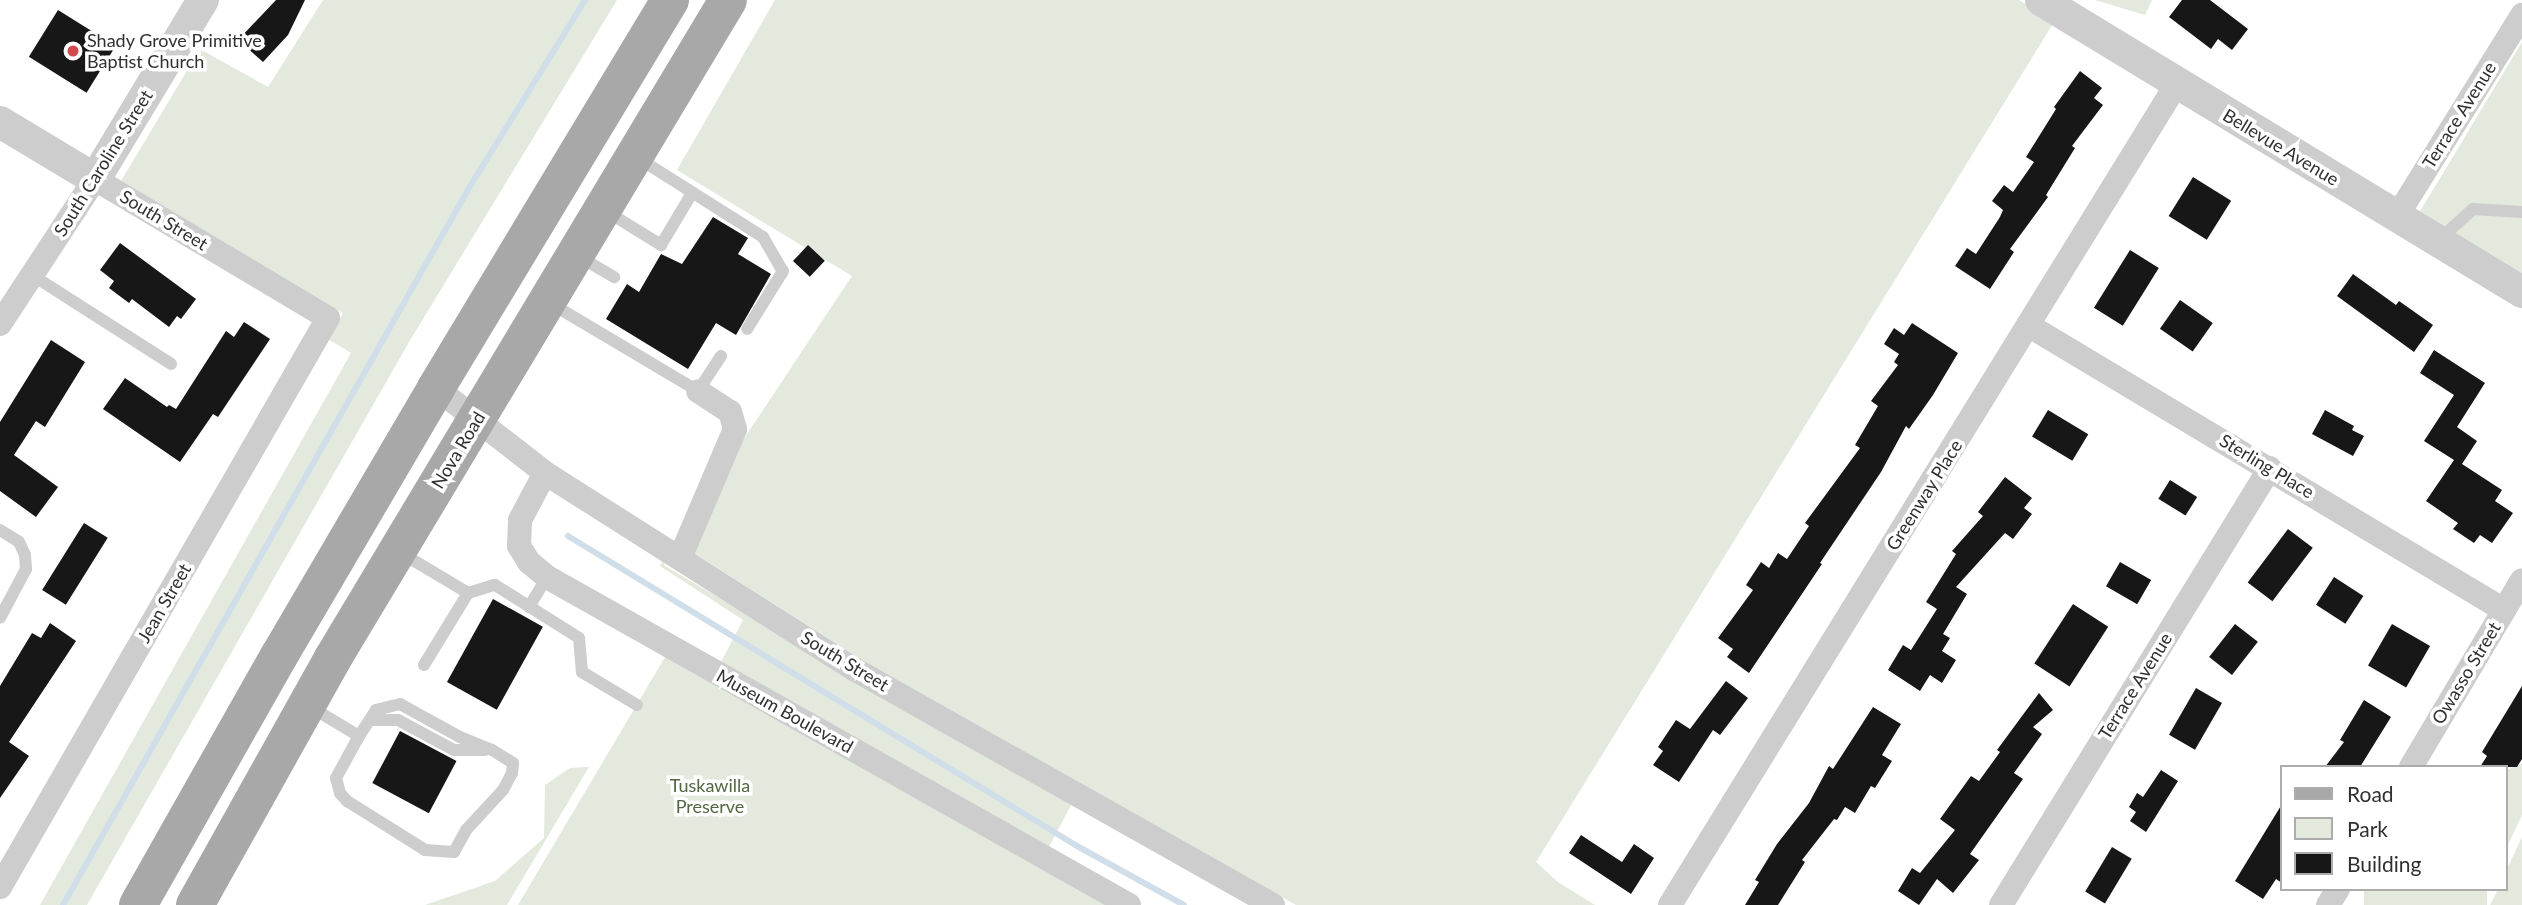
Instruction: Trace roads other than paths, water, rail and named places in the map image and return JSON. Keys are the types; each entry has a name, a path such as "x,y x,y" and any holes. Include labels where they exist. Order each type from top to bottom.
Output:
{"main road":[{"path":"138,905 279,656 436,388 670,0"},
{"name":"Nova Road","path":"195,905 398,551 729,0"}],"street":[{"name":"South Caroline Street","path":"0,324 95,179 203,0"},
{"name":"Bellevue Avenue","path":"2041,0 2176,85 2522,292"},
{"name":"Terrace Avenue","path":"2397,216 2522,15"},
{"name":"Greenway Place","path":"1671,905 2176,85"},
{"name":"South Street","path":"0,121 327,318"},
{"name":"Jean Street","path":"0,887 327,318"},
{"name":"Sterling Place","path":"2028,325 2504,610"},
{"name":"South Street","path":"436,388 545,473 854,668 1273,905"},
{"path":"680,558 735,429 730,412 698,391"},
{"name":"Terrace Avenue","path":"2001,905 2270,468"},
{"name":"Museum Boulevard","path":"545,473 520,520 519,547 529,562 547,577 1129,905"},
{"name":"Owasso Street","path":"2412,765 2522,580"}],"lane":[{"path":"635,156 763,237 783,271 747,329"},
{"path":"602,209 661,245 692,193"},
{"path":"2437,242 2473,209 2522,212"},
{"path":"575,254 614,277"},
{"path":"32,275 171,364"},
{"path":"547,301 698,391 721,356"},
{"path":"0,530 19,542 25,555 26,569 0,618"},
{"path":"398,551 468,593"},
{"path":"529,607 547,577"},
{"path":"424,665 468,593 495,585 579,639 582,672 637,705"},
{"path":"400,704 513,763 512,774 503,790 467,829 454,852 425,850 347,801 340,793 336,778 359,736 376,710 400,704"},
{"path":"308,705 359,736"}],"waterway":[{"path":"63,905 469,188 585,0"},
{"path":"568,536 1077,846 1184,905"}],"place":[{"name":"Shady Grove Primitive Baptist Church","path":"73,51"}],"park label":[{"name":"Tuskawilla Preserve","path":"710,796"}]}
